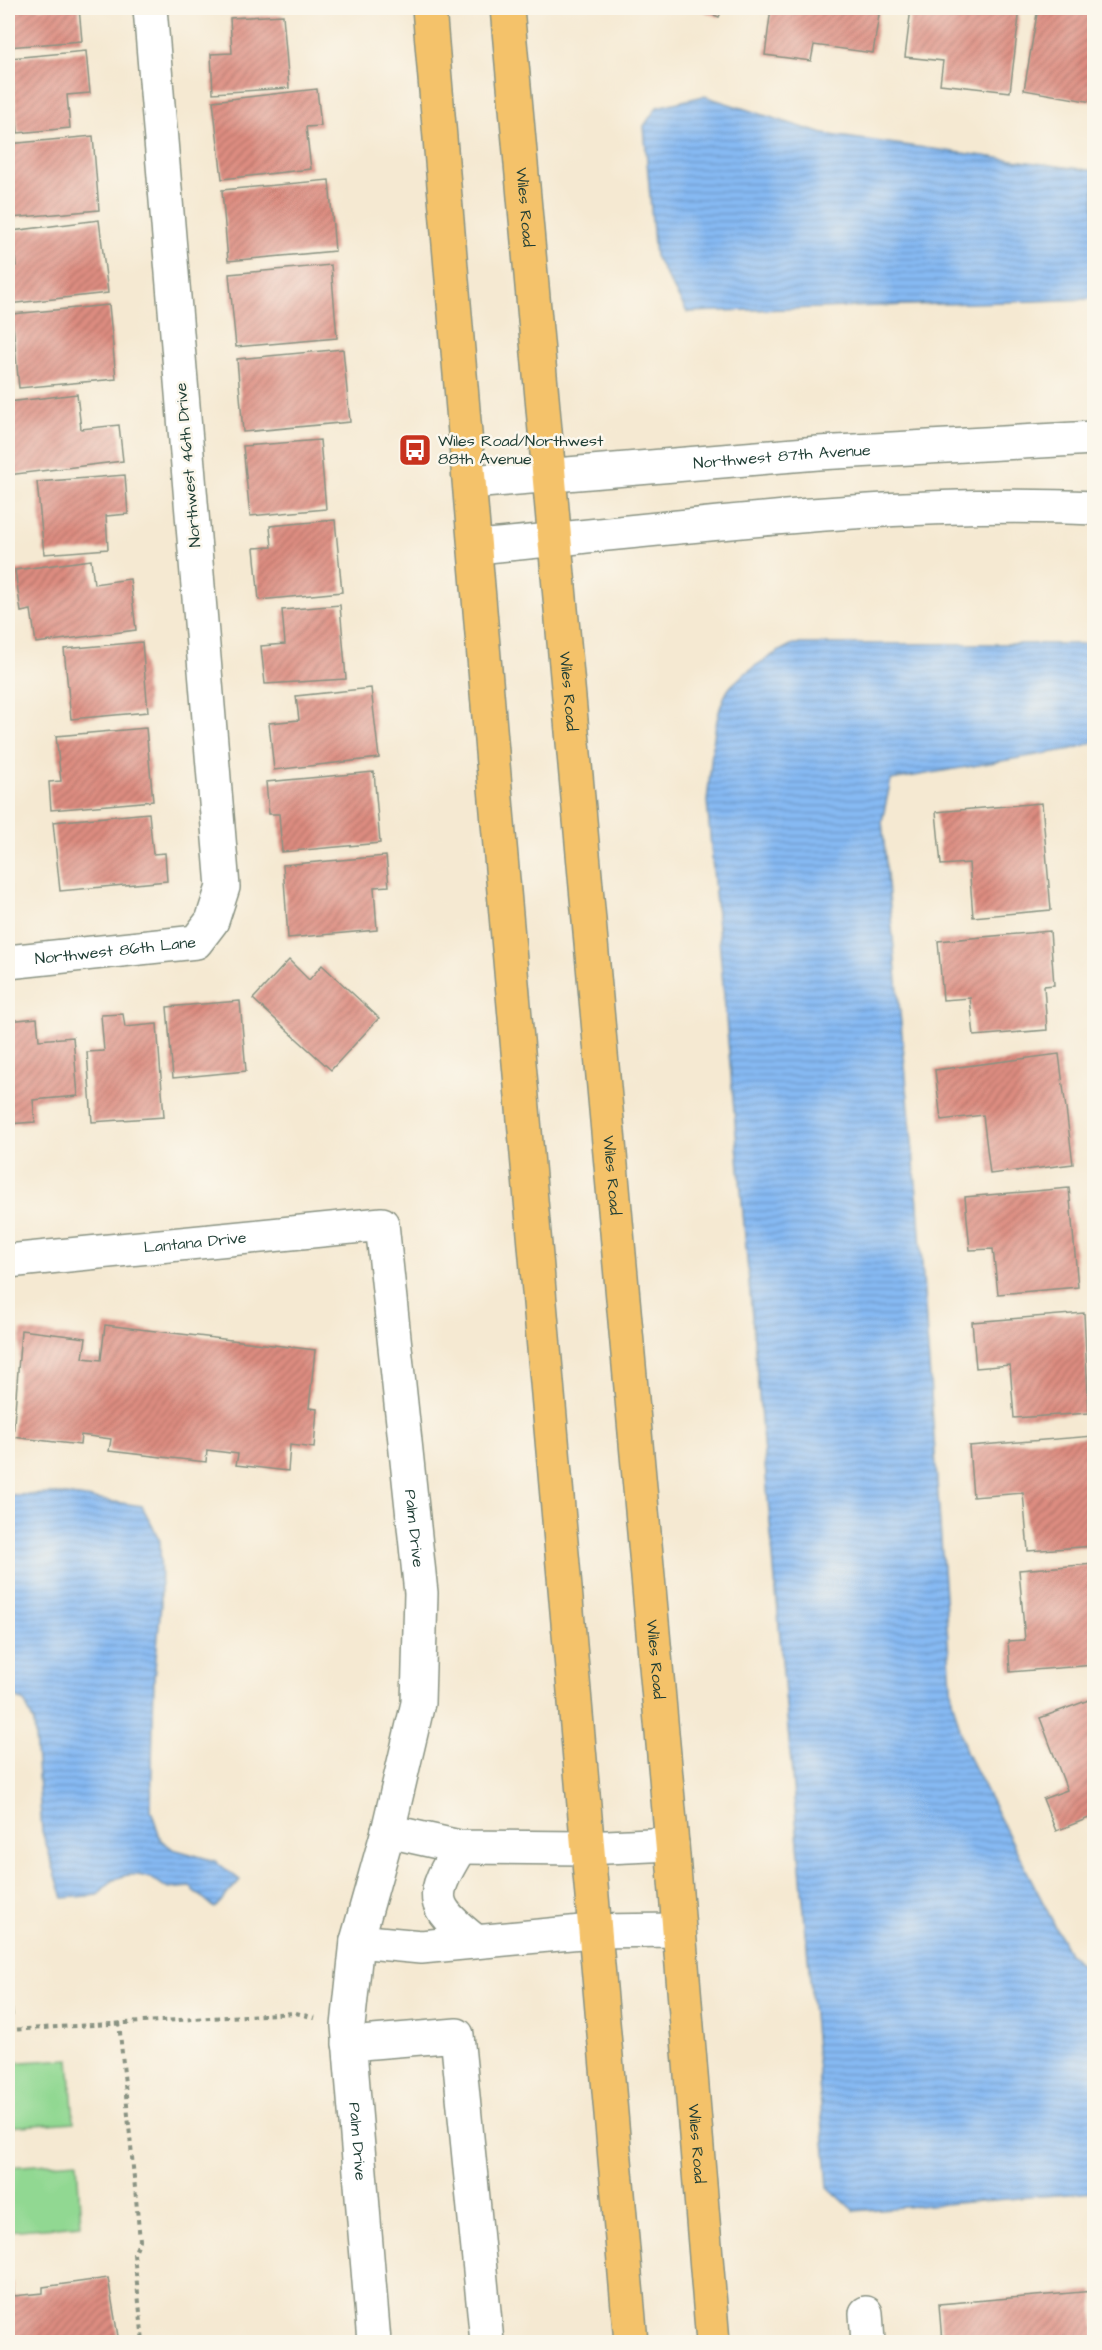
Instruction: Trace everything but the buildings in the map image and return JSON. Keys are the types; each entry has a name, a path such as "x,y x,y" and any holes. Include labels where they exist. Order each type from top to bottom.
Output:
{"main road":[{"path":"429,8 477,547 592,1931 631,2343"},
{"name":"Wiles Road","path":"507,8 672,1844 713,2343"}],"street":[{"name":"Northwest 46th Drive","path":"150,8 223,887 212,921"},
{"name":"Northwest 87th Avenue","path":"471,482 818,453 1095,438"},
{"path":"477,547 848,512 977,507 1095,508"},
{"name":"Northwest 86th Lane","path":"8,962 196,942 212,921"},
{"name":"Lantana Drive","path":"8,1261 382,1224"},
{"name":"Palm Drive","path":"374,2343 348,2035 357,1941 388,1831 418,1703 421,1593 382,1224"},
{"path":"388,1831 460,1847 585,1848 672,1844"},
{"path":"460,1847 441,1880 438,1895 440,1907 447,1919 476,1941"},
{"path":"357,1941 421,1947 592,1931 679,1930"},
{"path":"348,2035 458,2035 487,2343"}],"path":[{"path":"8,2030 119,2022 230,2019 296,2013 348,2035"},
{"path":"119,2022 140,2240 134,2254 143,2343"}],"green space":[{"path":"69,2059 74,2122 8,2127 8,2063"},
{"path":"77,2162 81,2225 8,2231 8,2167"}],"water":[{"path":"704,96 823,134 1094,171 1094,299 687,312 655,256 644,126 657,107"},
{"path":"793,644 1094,644 1094,742 1072,749 891,780 882,821 918,1205 952,1699 966,1752 1069,1953 1094,1978 1094,2192 854,2211 828,2187 707,801 716,723 725,695 732,685 746,673"},
{"path":"58,1494 142,1506 160,1541 161,1604 154,1679 151,1810 161,1840 173,1849 215,1861 240,1880 215,1908 190,1887 168,1889 159,1882 140,1875 122,1876 105,1886 98,1895 63,1898 42,1831 34,1723 25,1703 8,1691 8,1495"}],"place":[{"name":"Wiles Road/Northwest 88th Avenue","path":"415,450"}]}
